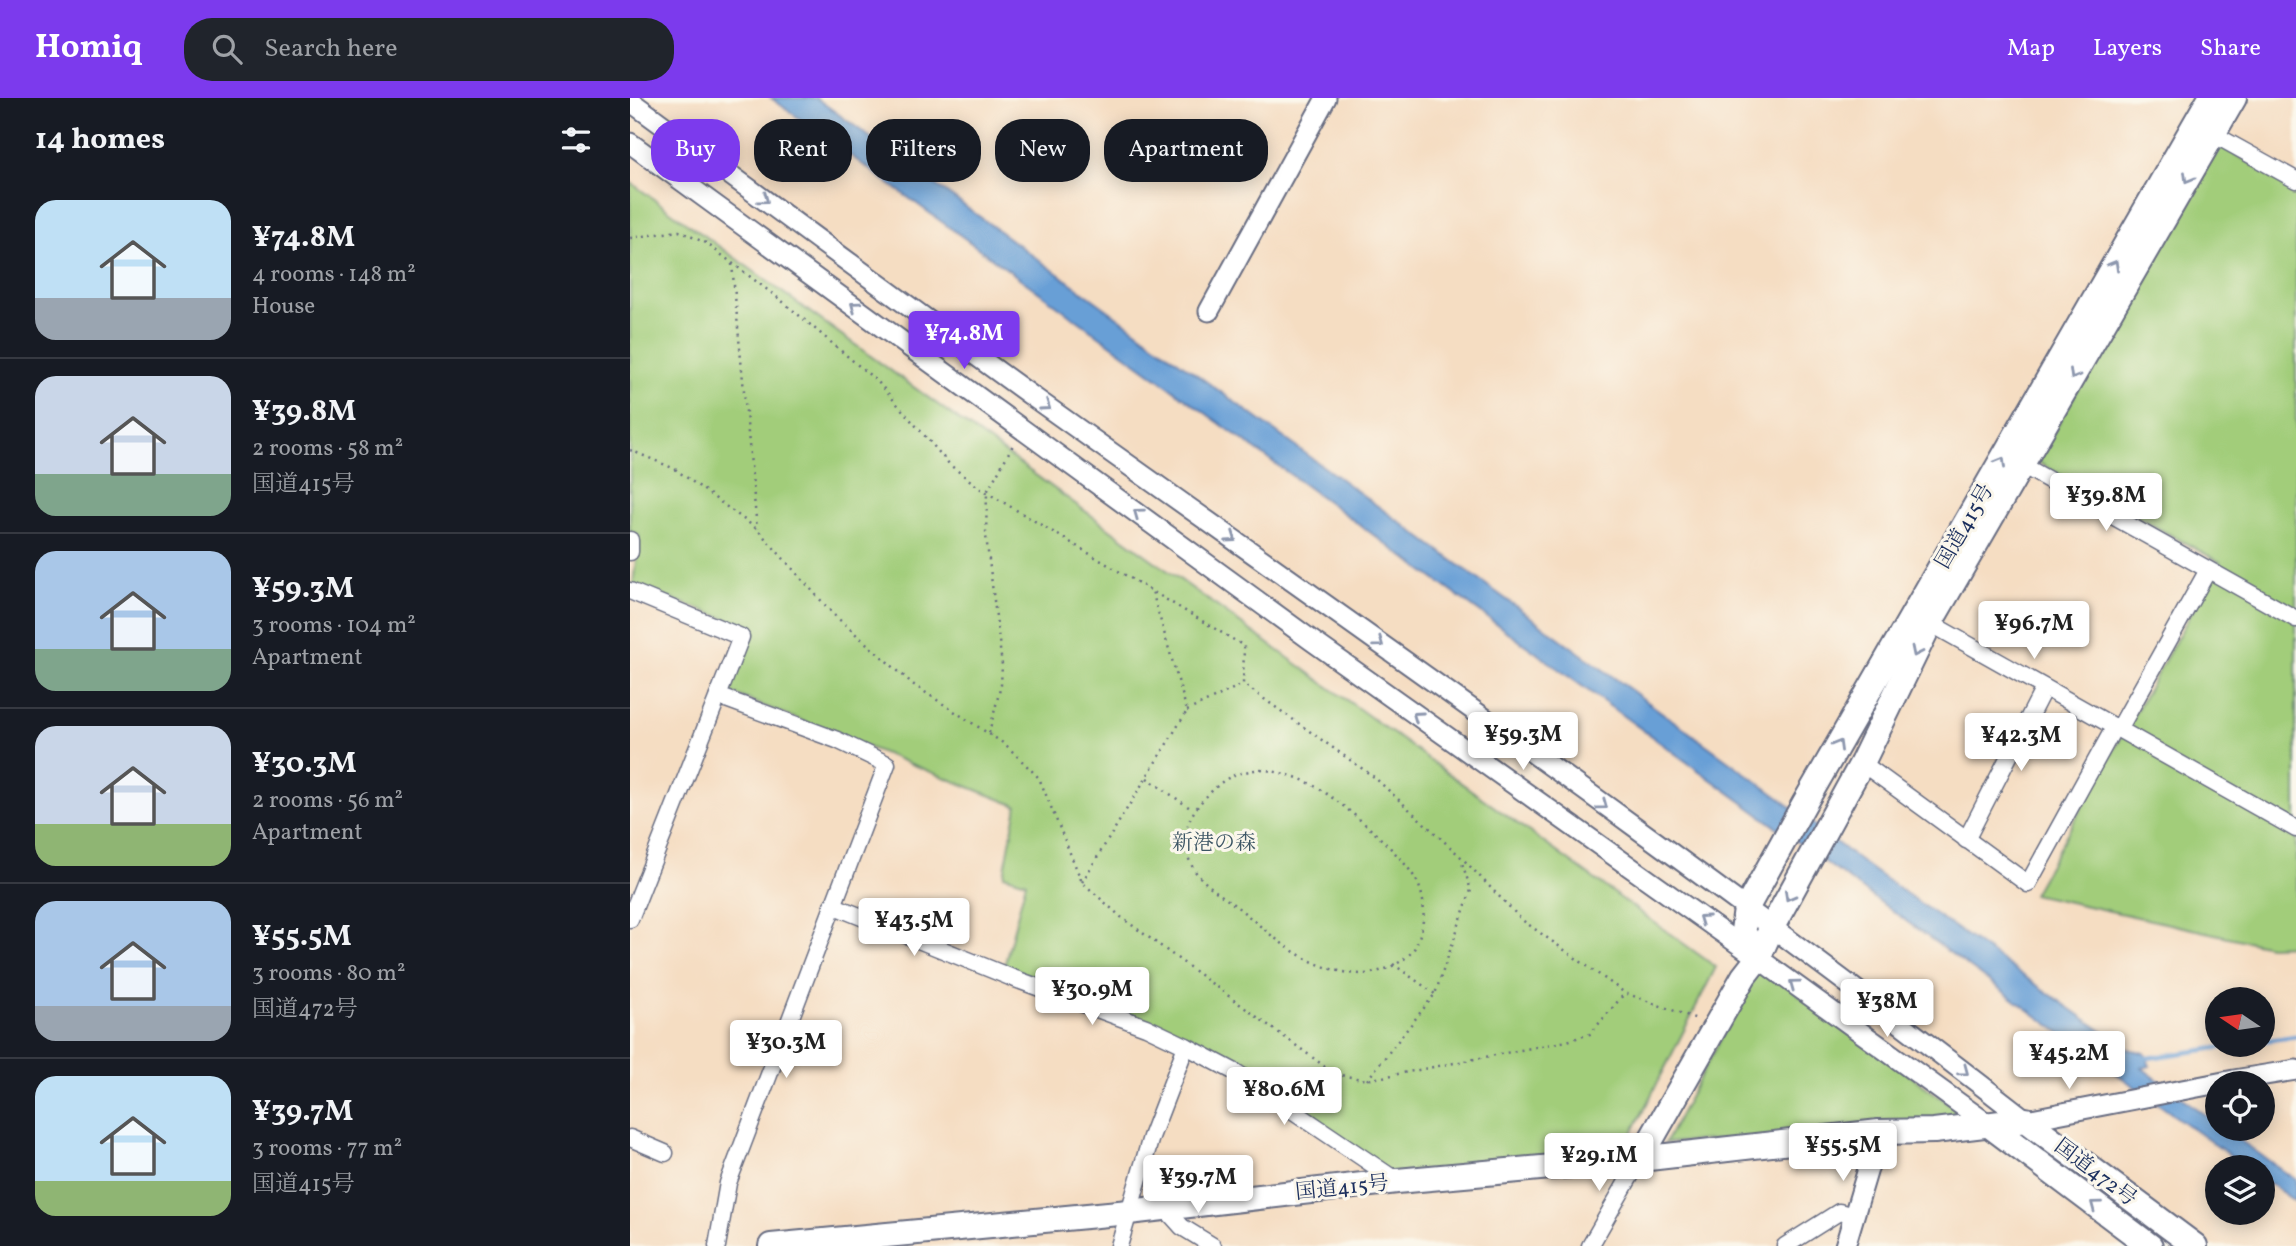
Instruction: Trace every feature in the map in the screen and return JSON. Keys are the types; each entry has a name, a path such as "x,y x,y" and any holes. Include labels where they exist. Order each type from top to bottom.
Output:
{"highway":[{"name":"国道415号","path":"1746,909 2210,98"},
{"name":"国道415号","path":"771,1246 879,1240 1397,1181 1640,1159 1738,988 1759,958 1772,927 1862,763 1930,623 2234,98"},
{"path":"1746,909 1742,931 1759,958"},
{"path":"1640,1159 1879,1132 1934,1131 2026,1120"},
{"name":"国道472号","path":"2026,1120 2195,1246"},
{"name":"国道472号","path":"1989,1125 2150,1246"}],"street":[{"path":"1209,311 1326,98"},
{"path":"630,101 1021,388 1772,927 2026,1120 2296,1070"},
{"path":"2213,134 2296,180"},
{"path":"630,143 1311,640 1989,1125"},
{"path":"2022,465 2296,619"},
{"path":"630,540 630,552"},
{"path":"1862,763 2028,884 2208,570"},
{"path":"630,591 741,637 630,919"},
{"path":"1930,623 2296,829"},
{"path":"1966,840 2044,688"},
{"path":"717,1246 728,1182 887,764 837,740 718,696"},
{"path":"832,905 1010,977 1146,1027 1186,1046 1237,1073 1397,1181"},
{"path":"1119,1246 1151,1137 1186,1046"},
{"path":"1845,1246 1879,1132"},
{"path":"630,1138 665,1153"},
{"path":"1593,1245 1640,1159"},
{"path":"1164,1208 1182,1227 1213,1246"},
{"path":"1785,1246 1839,1212 1854,1216"}],"path":[{"path":"630,237 679,231 706,243 782,301 878,382 950,465 987,492 1244,646 1243,684"},
{"path":"732,263 757,529"},
{"path":"989,734 1001,685 1002,665 986,536 987,492 1013,445"},
{"path":"630,450 675,469 757,529 834,615 914,685 1006,745 1039,778 1082,882 1121,917 1335,1074 1367,1080 1567,1041 1590,1034 1625,993"},
{"path":"1152,590 1187,711"},
{"path":"1082,882 1187,711 1243,684"},
{"path":"1243,684 1374,777 1460,856 1522,920 1625,993 1700,1020"},
{"path":"1261,769 1307,782 1356,817 1383,841 1413,875 1423,898 1424,920 1419,937 1412,952 1393,964 1374,973 1353,973 1329,968 1290,950 1198,876 1186,852 1186,833 1193,810 1222,780 1235,774 1261,769"},
{"path":"1146,778 1193,810"},
{"path":"1367,1080 1435,994 1471,890 1460,856"},
{"path":"1393,964 1435,994"}],"green space":[{"path":"2215,143 2296,189 2296,945 2269,946 2033,894 2220,562 2037,462"},
{"name":"新港の森","path":"630,182 1716,967 1621,1155 1391,1174 1238,1063 1122,1013 1004,967 1026,882 1004,875 1017,806 726,691 749,627 633,585 639,535 630,531"},
{"path":"1759,966 1977,1124 1665,1143"}],"water":[{"path":"771,98 816,98 845,119 800,119"},
{"path":"852,124 866,134 866,167 852,157"},
{"path":"887,182 932,182 1781,799 1861,862 2128,1049 2145,1053 2150,1066 2142,1068 2205,1115 2204,1137"},
{"path":"2210,1141 2241,1141 2261,1155 2230,1155"},
{"path":"2275,1165 2296,1180 2296,1202 2275,1187"}],"waterway":[{"path":"2275,1039 2296,1036"},
{"path":"2141,1059 2205,1050"}]}
